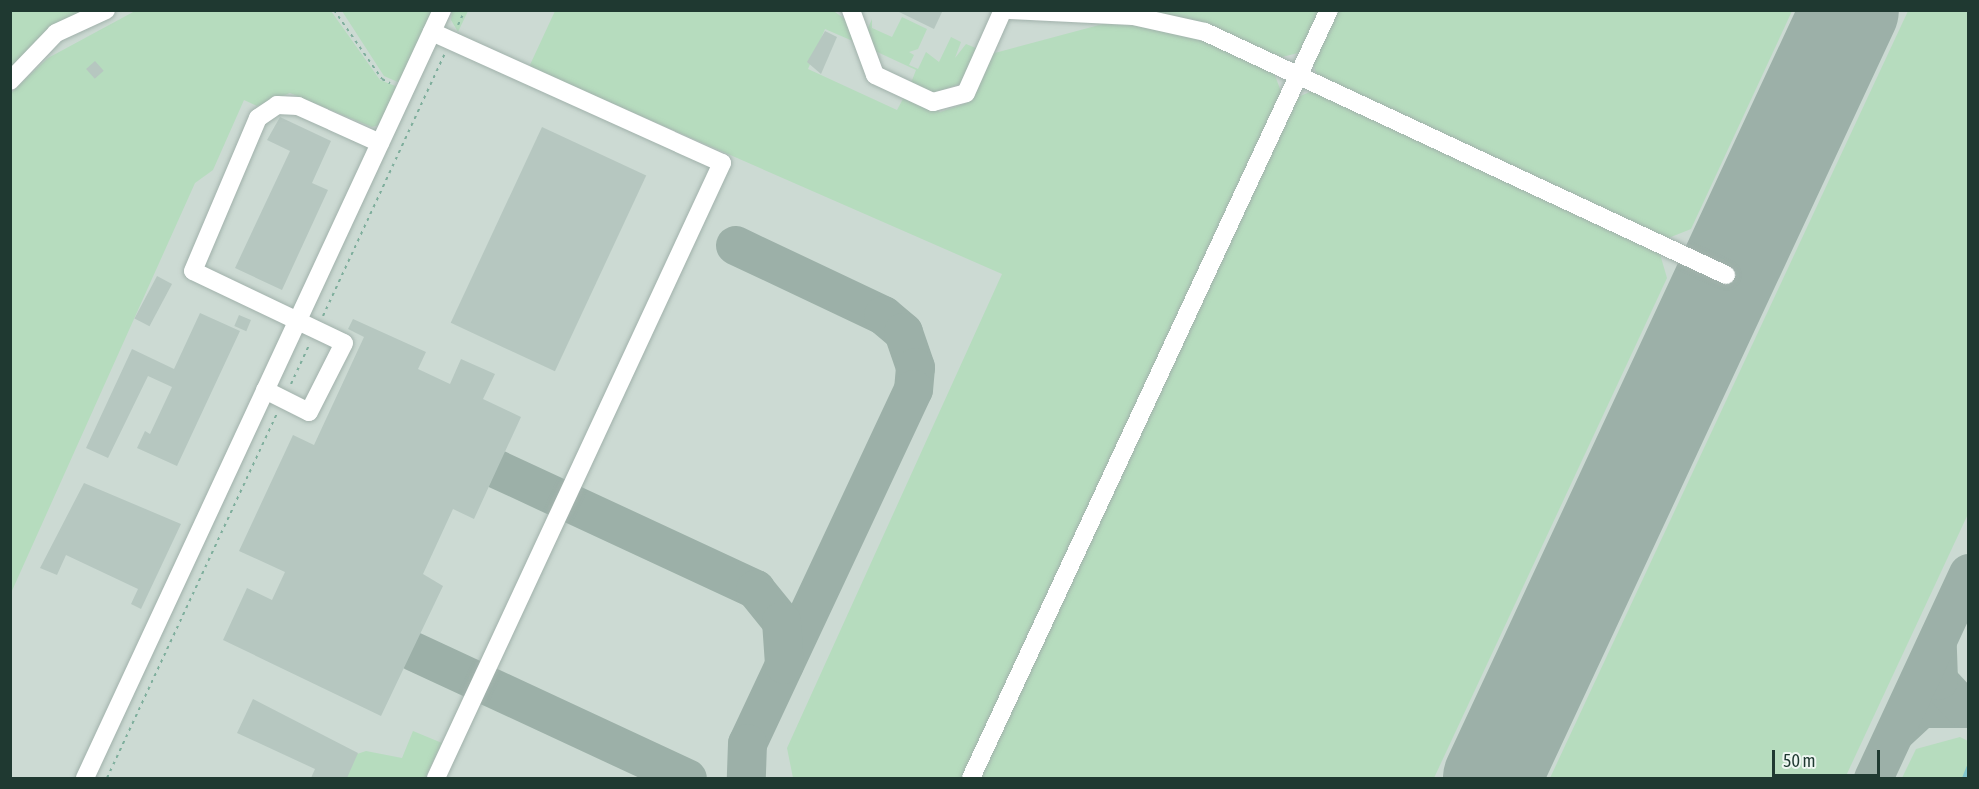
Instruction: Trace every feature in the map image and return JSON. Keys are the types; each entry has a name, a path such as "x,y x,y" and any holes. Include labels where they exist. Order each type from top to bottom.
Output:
{"lane":[{"path":"10,81 56,33 106,10"},
{"path":"85,778 442,10"},
{"path":"851,10 875,75 933,102 966,93 1003,10"},
{"path":"1010,10 1167,20 1299,76 1726,275"},
{"path":"971,778 1329,10"},
{"path":"432,32 722,163 435,778"},
{"path":"265,390 309,412 344,343 193,271 258,118 277,105 298,106 380,143"}],"path":[{"path":"334,10 382,79 424,99"}],"shaded area":[{"path":"10,11 1968,11 1968,778 10,778"}],"green space":[{"path":"452,10 468,11 458,32 451,20"},
{"path":"832,10 848,21 855,42 825,29 808,69 897,110 904,97 940,112 967,103 991,54 1103,24 1154,27 1203,40 1274,73 1282,94 964,778 793,778 787,748 1002,274 529,67 555,11"},
{"path":"11,11 93,11 48,32 11,70"},
{"path":"135,11 331,11 380,80 398,87 380,125 372,127 290,93 257,106 244,100 213,170 195,183 11,593 11,93 48,58"},
{"path":"342,11 434,11 400,83 384,76"},
{"path":"1148,11 1321,11 1302,52 1278,58 1200,22"},
{"path":"1338,11 1792,11 1691,229 1666,239 1317,77 1313,63"},
{"path":"1908,11 1968,11 1968,514 1845,778 1550,778"},
{"path":"902,17 927,29 918,49 909,52 914,55 909,65 918,69 926,52 939,62 951,37 961,42 955,58 966,44 978,49 962,83 934,93 911,83 916,70 873,50 867,30 872,19 872,28 892,37"},
{"path":"1312,91 1660,254 1667,278 1434,778 980,778 1298,97"},
{"path":"413,731 442,743 425,778 343,778 354,755 366,751 402,758"},
{"path":"1960,737 1968,741 1968,778 1902,778 1916,749"}],"building":[{"path":"895,10 943,10 934,29"},
{"path":"825,31 837,37 821,74 807,62"},
{"path":"95,61 104,71 95,79 86,69"},
{"path":"280,117 331,141 312,183 328,190 282,290 235,268 290,151 267,140"},
{"path":"542,127 646,176 555,371 451,323"},
{"path":"157,276 172,284 149,326 134,318"},
{"path":"200,313 240,331 177,466 137,448 145,431 150,434 172,387 148,376 108,458 86,448 132,349 174,369"},
{"path":"239,315 251,320 246,331 234,326"},
{"path":"353,319 426,352 418,369 450,384 461,359 495,374 483,399 521,417 474,519 453,509 423,574 443,586 381,716 223,640 247,588 272,600 285,572 239,551 293,435 314,445 364,337 348,329"},
{"path":"84,483 181,524 141,609 131,604 138,589 66,555 57,575 40,568"},
{"path":"253,699 358,753 347,778 311,778 315,769 237,733"}],"waterway":[{"path":"1964,778 1968,768"}],"taxiway":[{"path":"735,245 883,315 903,332 915,367 913,389 747,743 746,778"},
{"path":"497,469 755,589 781,621 784,664"},
{"path":"1873,778 1968,573"},
{"path":"1895,732 1921,708 1964,708 1938,680 1937,642"},
{"path":"413,651 687,778"}],"runway":[{"path":"1492,778 1850,10"}]}
